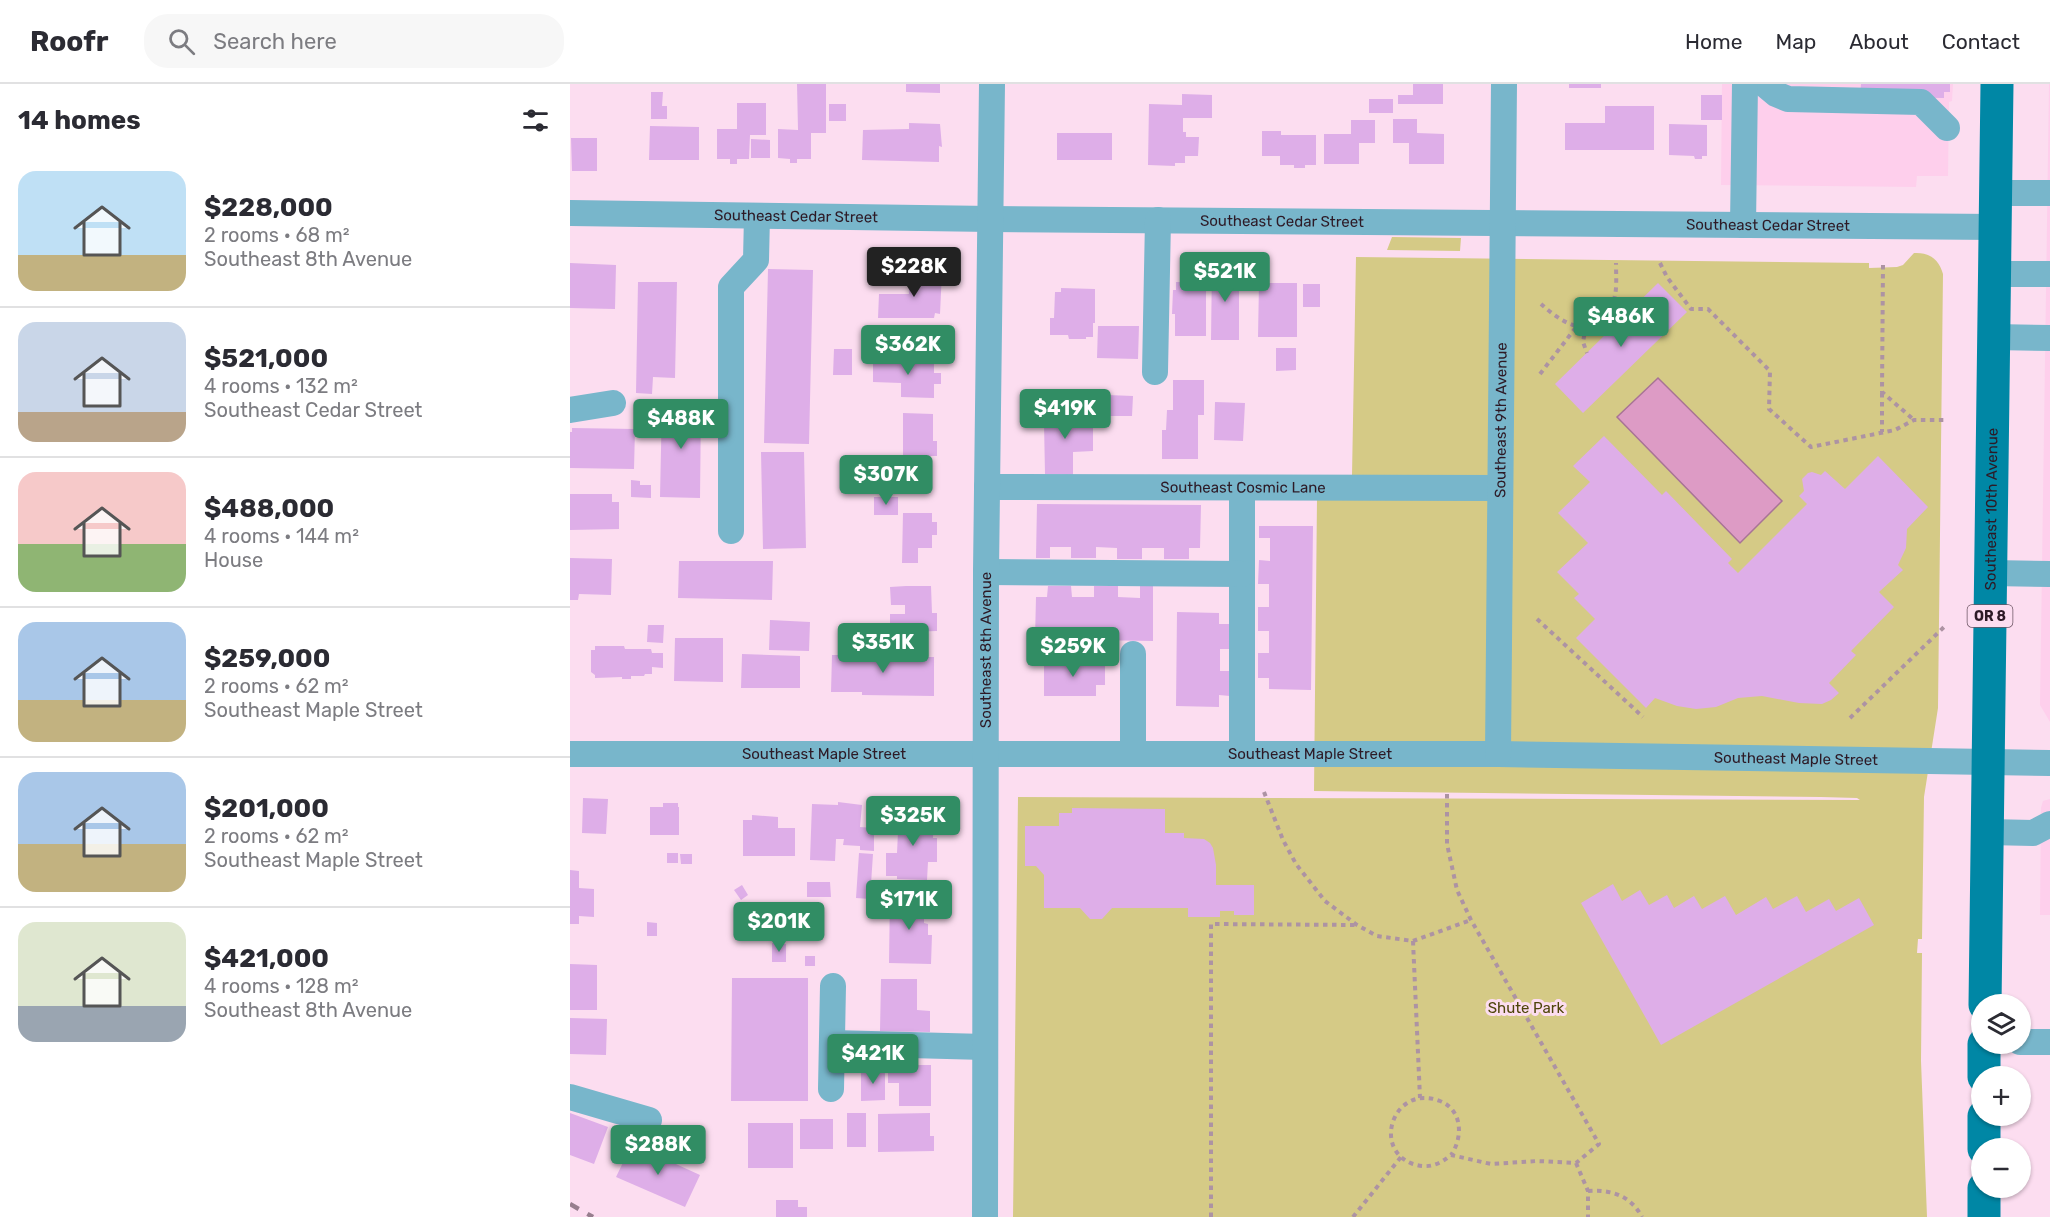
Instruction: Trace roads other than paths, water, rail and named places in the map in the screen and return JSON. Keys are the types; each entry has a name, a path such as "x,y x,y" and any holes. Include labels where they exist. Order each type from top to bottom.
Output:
{"main road":[{"name":"Southeast 10th Avenue","path":"1985,994 1997,84"},
{"path":"1984,1198 1984,1217"}],"street":[{"name":"Southeast 8th Avenue","path":"985,1217 987,487 992,84"},
{"name":"Southeast 9th Avenue","path":"1498,754 1504,84"},
{"path":"1743,225 1745,84"},
{"path":"1764,84 1776,94 1788,99 1921,102 1947,128"},
{"path":"1996,193 2050,193"},
{"name":"Southeast Cedar Street","path":"570,213 991,219 1996,227"},
{"path":"731,531 731,287 756,260 757,216"},
{"path":"1155,372 1158,220"},
{"path":"1995,274 2050,274"},
{"path":"1994,337 2050,338"},
{"path":"570,410 613,403"},
{"name":"Southeast Cosmic Lane","path":"987,487 1500,488"},
{"path":"1242,488 1242,753"},
{"path":"987,573 1242,574"},
{"path":"1991,573 2050,574"},
{"path":"1133,654 1133,753"},
{"name":"Southeast Maple Street","path":"570,754 1498,754 2050,763"},
{"path":"1988,832 2033,833 2050,824"},
{"path":"831,1089 832,986"},
{"path":"2031,1042 2050,1042"},
{"path":"833,1043 985,1047"},
{"path":"570,1097 649,1120"}],"railway":[{"path":"570,1204 593,1217"}],"park label":[{"name":"Shute Park","path":"1526,1008"}]}
